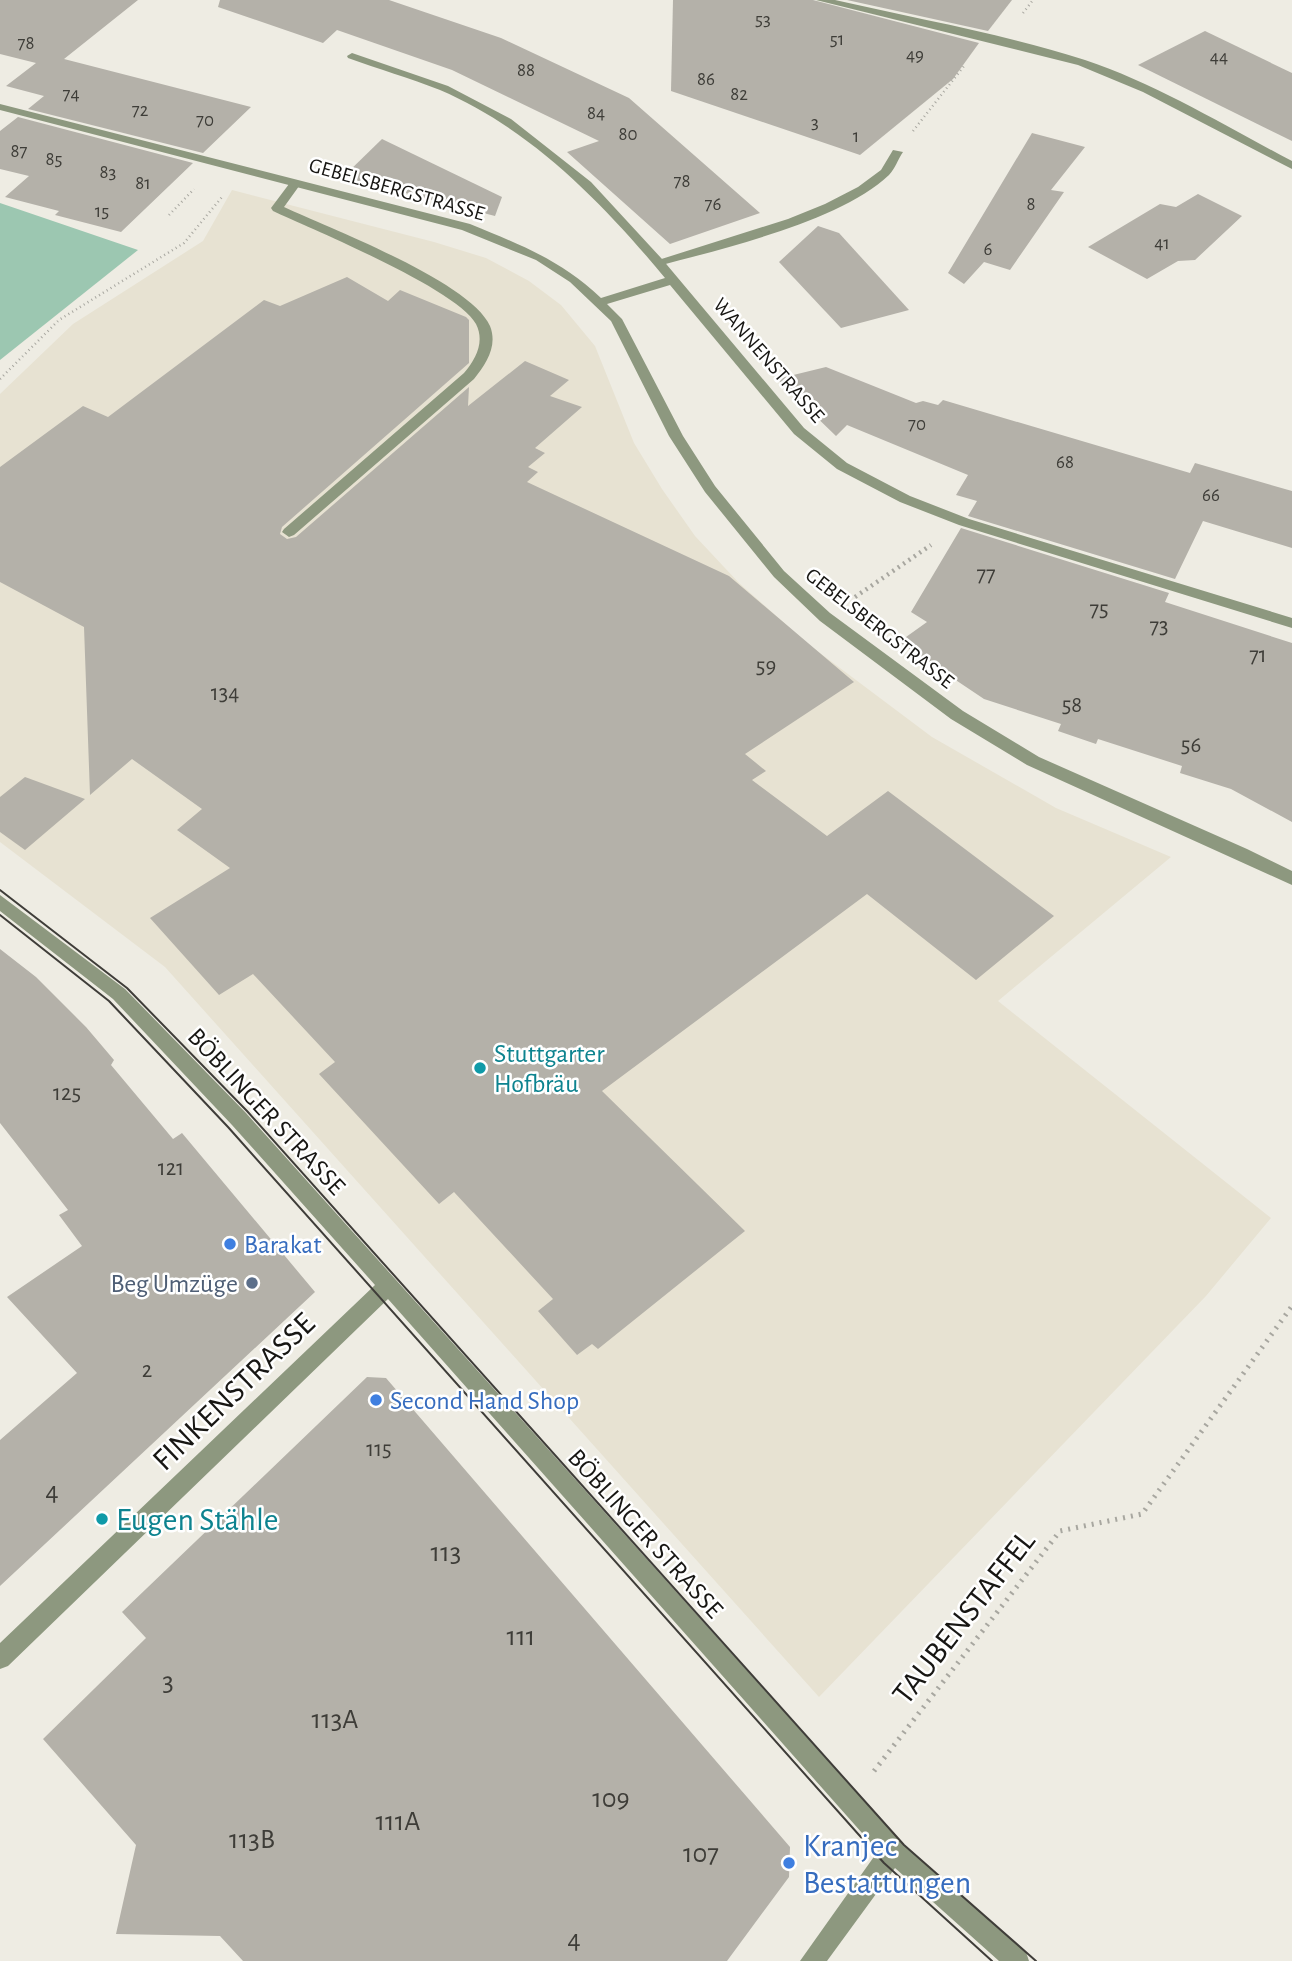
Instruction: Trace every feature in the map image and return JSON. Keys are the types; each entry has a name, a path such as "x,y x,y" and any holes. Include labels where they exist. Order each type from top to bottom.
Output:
{"street":[{"path":"821,0 1002,40 1082,63 1147,90 1292,166"},
{"name":"WANNENSTRASSE","path":"352,57 444,88 507,121 587,184 658,262 799,431 842,466 905,499 964,522 1292,623"},
{"name":"GEBELSBERGSTRASSE","path":"0,107 466,227 540,257 574,279 616,319 676,436 710,489 779,574 825,617 957,715 1033,761 1241,853 1292,879"},
{"path":"658,262 809,217 859,192 884,172 897,152"},
{"path":"289,532 469,376 484,360 486,340 480,319 435,286 277,208 296,182"},
{"path":"600,302 673,280"},
{"name":"BÖBLINGER STRASSE","path":"0,902 119,994 239,1119 892,1850 1017,1961"},
{"name":"FINKENSTRASSE","path":"0,1658 388,1286"},
{"path":"812,1961 892,1850"}],"path":[{"path":"897,152 965,65"},
{"path":"0,379 59,320 184,243 244,170"},
{"path":"825,617 964,522"},
{"name":"TAUBENSTAFFEL","path":"850,1802 1060,1531 1143,1514 1292,1306"}],"shaded area":[{"name":"Stuttgarter Hofbräu","path":"232,190 434,242 486,258 529,281 561,305 595,346 634,443 695,536 739,583 808,644 932,737 1056,808 1171,857 998,1001 1271,1218 1206,1296 819,1697 165,967 0,842 0,394 73,324 203,241"}],"green space":[{"path":"0,203 138,250 0,360"}],"building":[{"path":"0,0 138,0 64,59 251,107 203,153 28,109 44,96 6,86 36,63 0,54"},
{"path":"220,0 389,0 501,38 629,98 760,213 670,244 567,152 599,141 452,70 337,30 323,43 218,7"},
{"path":"673,0 813,0 979,43 953,79 860,155 671,91"},
{"path":"847,0 1012,0 988,31"},
{"path":"1205,31 1292,73 1292,141 1138,65"},
{"path":"18,117 193,163 121,232 55,215 59,211 5,197 29,176 0,169 0,131"},
{"path":"1032,133 1085,147 1051,190 1064,192 1010,270 984,262 964,284 948,273"},
{"path":"382,139 502,197 495,216 343,177"},
{"path":"1198,194 1242,216 1195,260 1178,261 1147,279 1088,247 1160,204 1176,207"},
{"path":"818,226 839,233 909,310 841,328 779,262"},
{"path":"347,277 388,301 400,290 466,317 469,320 469,363 282,527 280,534 287,539 296,537 469,387 468,406 525,361 569,380 550,396 582,407 535,448 545,453 528,467 538,472 527,482 729,576 854,682 745,754 766,771 752,780 827,836 888,791 1054,916 976,980 867,894 602,1091 745,1231 598,1349 592,1344 577,1355 538,1311 553,1299 454,1192 439,1204 319,1074 335,1062 253,974 219,995 150,918 230,868 177,830 202,809 132,759 90,795 84,627 0,582 0,467 83,406 108,417 264,300 280,306"},
{"path":"826,367 916,403 923,401 938,405 943,400 1190,473 1195,463 1292,491 1292,548 1203,521 1175,579 968,516 977,501 956,495 968,475 847,425 836,436 777,379"},
{"path":"961,528 1169,593 1165,602 1292,643 1292,822 1231,789 1180,773 1182,766 1098,739 1096,744 1058,731 1061,724 984,699 899,642 927,622 911,612"},
{"path":"25,777 85,799 25,850 0,832 0,797"},
{"path":"0,949 36,977 86,1027 114,1060 111,1065 173,1139 182,1133 315,1292 0,1586 0,1440 77,1373 7,1297 82,1246 59,1215 68,1210 0,1123"},
{"path":"367,1377 386,1378 790,1847 789,1877 727,1961 243,1961 220,1936 116,1934 136,1845 43,1739 146,1638 122,1612"}],"tram line":[{"path":"0,890 127,988 247,1111 904,1845 1036,1961"},
{"path":"0,915 109,1001 228,1127 884,1863 992,1961"}],"place":[{"name":"Stuttgarter Hofbräu","path":"480,1068"},
{"name":"Barakat","path":"230,1244"},
{"name":"Beg Umzüge","path":"252,1283"},
{"name":"Second Hand Shop","path":"376,1400"},
{"name":"Eugen Stähle","path":"102,1519"},
{"name":"Kranjec Bestattungen","path":"789,1863"}]}
